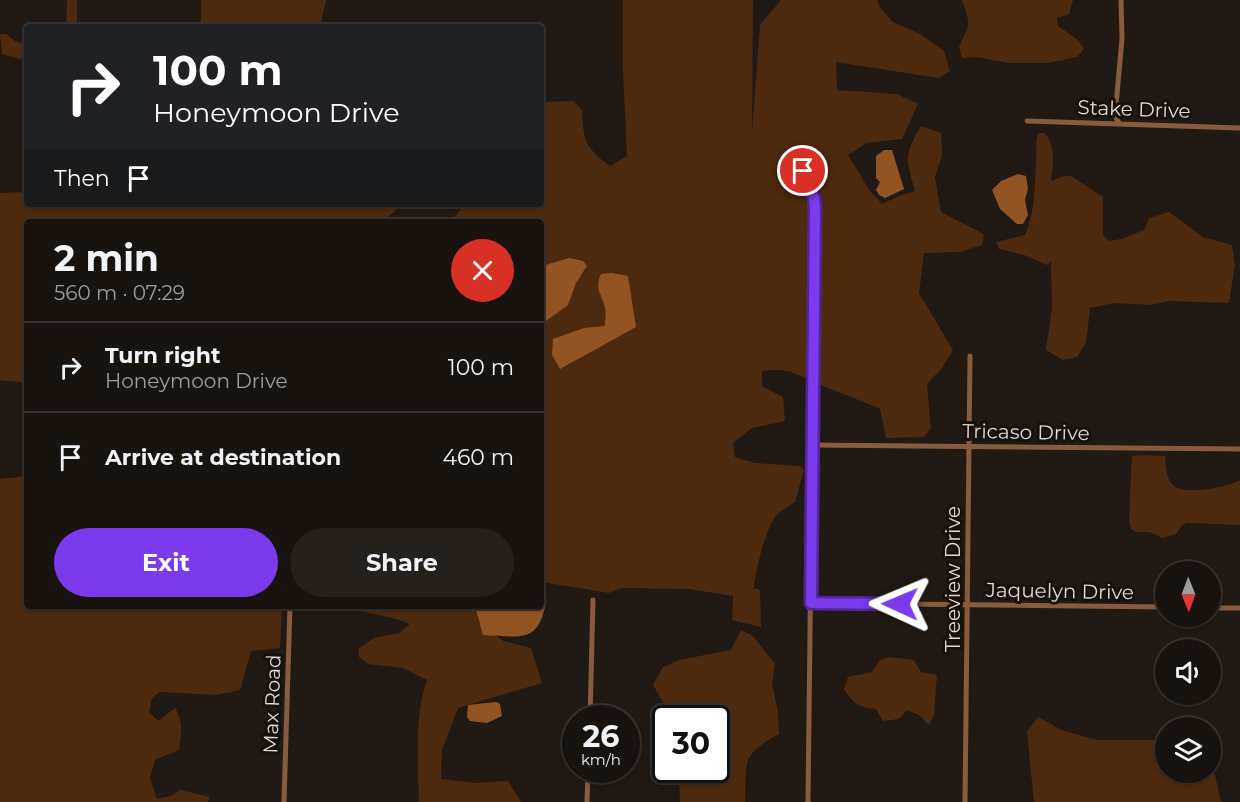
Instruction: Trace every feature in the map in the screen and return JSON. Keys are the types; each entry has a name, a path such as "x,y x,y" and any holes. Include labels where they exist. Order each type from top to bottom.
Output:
{"street":[{"path":"1119,123 1115,116 1122,39 1120,0"},
{"name":"Stake Drive","path":"1027,121 1240,128"},
{"path":"803,171 814,198 815,207 808,802"},
{"name":"Treeview Drive","path":"965,802 970,356"},
{"name":"Tricaso Drive","path":"812,444 1240,450"},
{"path":"590,705 593,600"},
{"name":"Jaquelyn Drive","path":"811,603 1155,607"},
{"path":"1221,608 1240,608"},
{"name":"Max Road","path":"284,802 290,609"},
{"path":"587,802 588,783"}],"shaded area":[{"path":"67,0 77,0 77,24 66,24"},
{"path":"201,0 326,0 321,24 201,24"},
{"path":"623,0 753,0 752,132 760,25 781,0 877,0 893,22 920,34 944,51 950,71 938,78 836,62 837,90 897,94 918,104 902,139 867,143 848,155 870,191 882,204 915,191 908,165 911,145 921,126 941,133 942,156 935,177 941,212 984,234 982,245 960,252 924,253 919,293 953,350 942,368 927,384 931,428 924,437 886,438 880,409 794,373 780,370 762,371 762,386 783,397 785,421 752,428 733,443 735,457 755,463 800,466 804,470 795,502 776,516 768,530 762,550 754,588 760,590 761,627 732,620 733,596 689,589 621,588 609,593 544,582 544,219 452,219 462,207 544,207 544,102 573,101 582,110 585,137 590,148 610,166 627,156"},
{"path":"962,0 1073,0 1069,14 1057,18 1058,26 1078,40 1084,49 1077,57 1048,63 1008,63 977,57 962,58 959,47 968,24"},
{"path":"0,34 6,34 24,44 24,60 2,54"},
{"path":"1038,133 1045,133 1051,144 1053,156 1051,181 1071,176 1103,197 1103,235 1109,241 1144,230 1149,218 1169,212 1203,237 1232,245 1235,265 1229,303 1167,301 1151,305 1114,303 1090,308 1086,343 1077,357 1063,360 1046,350 1052,308 1051,261 1047,265 1024,255 999,249 996,242 1025,235 1034,199"},
{"path":"884,150 892,150 904,189 885,198 876,190 880,182 876,178 876,156"},
{"path":"1018,174 1026,176 1028,189 1025,200 1028,215 1023,224 1017,224 1000,209 992,190 1001,181"},
{"path":"24,192 24,207 400,207 386,219 24,219 24,383 0,380 0,193"},
{"path":"569,258 583,261 587,266 576,283 568,305 544,323 544,265"},
{"path":"612,273 628,276 636,327 560,369 552,355 553,339 584,328 605,326 605,309 598,282 601,274"},
{"path":"1132,456 1165,456 1169,478 1177,488 1205,490 1240,480 1240,525 1187,523 1182,525 1176,534 1162,538 1149,532 1137,532 1131,529 1129,520"},
{"path":"24,476 24,609 282,609 280,648 251,651 240,690 216,695 160,692 152,698 149,712 158,721 175,708 180,718 181,728 179,750 155,760 150,778 157,799 171,796 181,790 210,797 208,802 0,802 0,479"},
{"path":"545,595 546,605 537,627 533,631 523,636 483,635 476,609 544,609"},
{"path":"354,609 484,609 488,627 503,641 531,648 542,683 458,708 442,750 441,779 476,783 508,781 521,802 419,802 418,724 427,680 403,668 368,664 359,657 358,649 374,638 399,633 410,624"},
{"path":"741,630 753,636 775,664 772,684 778,712 779,734 758,748 748,760 745,802 680,802 679,783 730,783 730,705 664,705 653,685 663,667 679,660 731,650"},
{"path":"889,657 914,660 921,672 937,675 934,715 929,725 919,715 907,710 899,719 883,721 876,709 857,704 844,689 848,677 872,672 880,660"},
{"path":"496,702 500,704 502,716 487,723 470,721 467,717 468,705"},
{"path":"1038,717 1064,731 1098,740 1155,740 1155,783 1217,783 1221,802 1034,802 1027,732"}],"route":[{"path":"803,171 814,198 815,207 811,603 900,604"}]}
